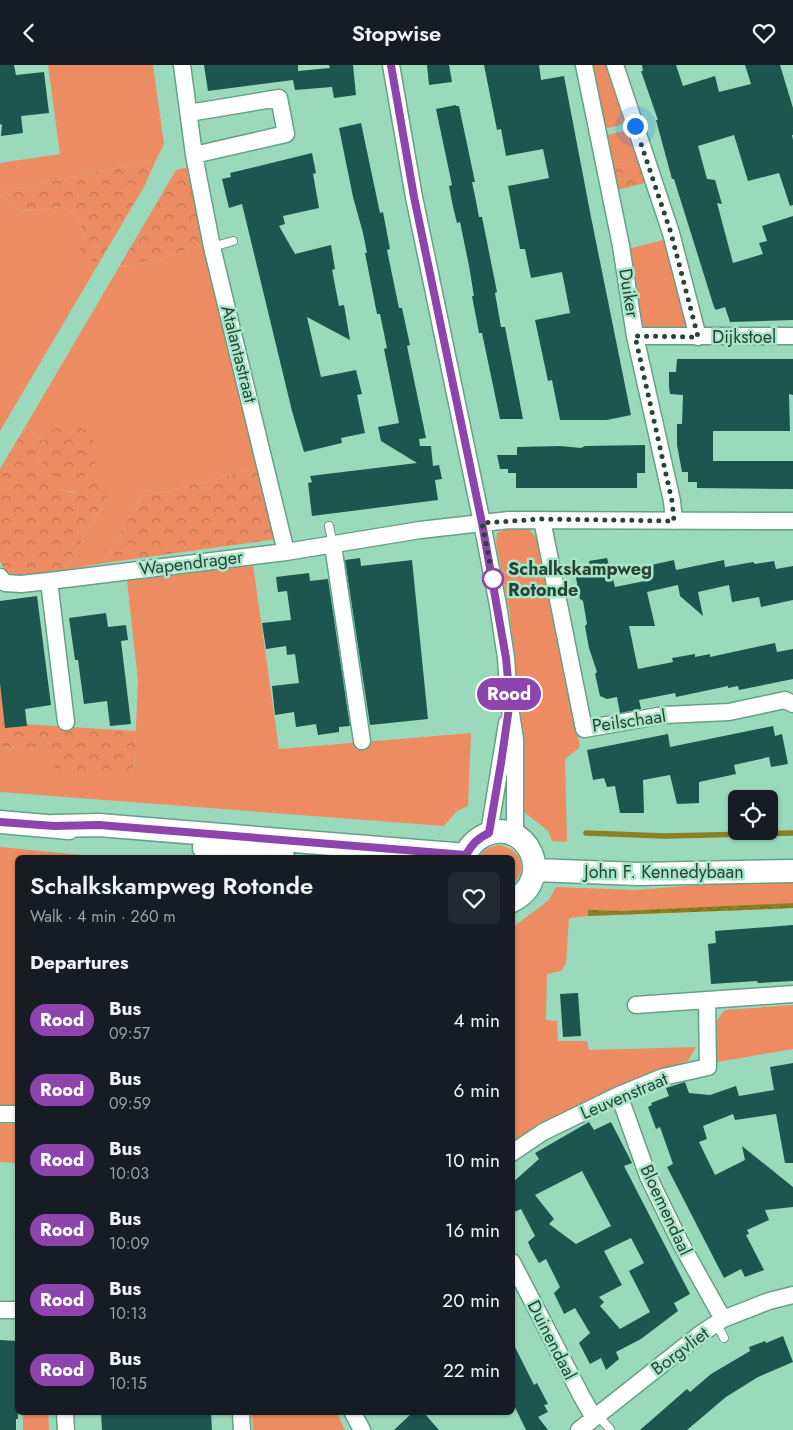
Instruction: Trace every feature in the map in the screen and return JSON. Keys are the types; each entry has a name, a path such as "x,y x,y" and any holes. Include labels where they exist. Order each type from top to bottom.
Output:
{"main road":[{"path":"0,822 54,826 203,848 265,855"},
{"path":"54,826 99,825 453,855"},
{"path":"466,855 471,845 489,833 503,832 515,835 521,839 530,849 534,859 535,870 528,889 515,900"},
{"name":"John F. Kennedybaan","path":"535,870 638,874 793,871"}],"street":[{"name":"Atalantastraat","path":"182,65 194,155 212,247 286,552"},
{"path":"390,65 416,207 482,523 504,640 515,739 515,835"},
{"name":"Duiker","path":"584,65 622,246 635,336 672,501 674,521"},
{"path":"615,65 671,233 698,337"},
{"path":"189,113 279,98 286,134 194,155"},
{"name":"Dijkstoel","path":"635,336 793,336"},
{"name":"Wapendrager","path":"0,577 5,583 21,584 49,581 286,552 420,530 482,523 542,519 793,521"},
{"name":"Peilschaal","path":"542,519 584,729 664,715 729,712 785,700 793,704"},
{"path":"333,545 362,741"},
{"path":"49,581 66,722"},
{"path":"489,833 510,701"},
{"path":"636,1005 793,994"},
{"name":"Leuvenstraat","path":"515,1151 542,1132 619,1095 663,1077 708,1067 707,1000"},
{"name":"Bloemendaal","path":"619,1095 648,1176 720,1321"},
{"path":"0,1114 15,1114"},
{"name":"Duinendaal","path":"515,1268 582,1397 596,1416"},
{"name":"Borgvliet","path":"579,1430 699,1335 720,1321 769,1301 793,1295"},
{"path":"0,1310 15,1310"},
{"path":"65,1415 66,1430"},
{"path":"241,1415 242,1430"},
{"path":"354,1415 362,1430"}],"lane":[{"path":"212,247 233,241"},
{"path":"330,526 333,545"},
{"path":"720,1321 724,1338"},
{"path":"596,1416 610,1429"}],"green space":[{"path":"48,65 153,65 164,144 156,160 0,192 0,163 60,154"},
{"path":"594,65 611,65 629,123 604,129 593,71"},
{"path":"629,130 638,160 612,166 606,135"},
{"path":"156,160 145,185 99,263 91,260 80,249 83,238 80,220 70,210 57,207 37,211 19,210 0,194 0,192"},
{"path":"638,160 645,183 617,190 612,166"},
{"path":"189,167 206,244 163,258 119,267 176,170"},
{"path":"0,194 19,210 37,211 57,207 70,210 80,220 83,238 91,259 99,263 0,431"},
{"path":"663,240 688,325 685,330 644,330 628,249"},
{"path":"206,244 259,467 162,493 144,491 104,563 65,570 112,488 67,491 54,489 44,483 38,474 37,460 43,440 25,427 119,267 163,258"},
{"path":"63,425 75,425 85,429 93,437 97,453 93,469 85,477 75,481 63,481 53,477 45,469 41,459 41,447 45,437 53,429"},
{"path":"25,427 43,440 37,461 40,478 45,484 62,491 74,492 88,478 112,488 65,570 25,577 7,575 0,561 0,469"},
{"path":"259,467 277,539 104,563 144,491 162,493"},
{"path":"527,528 538,539 580,747 565,759 567,842 552,841 548,831 523,811 516,668 509,609 496,543 497,533 504,530"},
{"path":"253,565 279,749 471,733 468,806 457,811 444,826 0,792 0,747 43,749 134,773 138,681 127,581"},
{"path":"0,681 6,723 136,731 134,773 55,769 43,749 0,747"},
{"path":"493,846 507,847 518,856 521,872 515,882 515,855 481,855"},
{"path":"0,847 82,855 15,855 15,1109 0,1108"},
{"path":"793,881 793,908 569,918 566,964 561,971 547,974 546,1020 557,1021 558,1041 587,1041 589,1050 696,1047 688,1061 651,1073 561,1115 515,1144 515,926 549,900 556,887 635,890"},
{"path":"793,1005 793,1049 717,1062 714,1034 717,1022 725,1010"},
{"path":"0,1124 15,1124 15,1163 0,1162"},
{"path":"23,1415 48,1415 49,1430 23,1430"},
{"path":"252,1415 338,1415 345,1430 253,1430"}],"water":[{"path":"793,903 793,908 588,916 588,910 622,911"}],"building":[{"path":"0,65 14,65 16,75 44,72 49,113 21,116 23,133 1,136"},
{"path":"204,65 298,65 298,71 330,68 329,65 353,65 356,95 334,98 332,87 295,90 293,80 208,91"},
{"path":"427,65 449,65 452,82 429,85"},
{"path":"484,65 539,65 541,80 564,76 631,415 607,420 560,420 552,380 548,381 535,320 570,313 562,272 531,278 525,249 520,249 508,186 549,178 543,149 506,156 501,129 497,130"},
{"path":"642,65 676,65 683,86 715,76 719,92 751,84 745,65 780,65 793,108 793,205 790,206 779,173 748,181 734,135 698,146 707,179 715,180 722,204 717,203 733,263 763,254 759,243 767,241 762,226 793,216 793,320 730,322 725,307 716,310 714,307 674,179 672,179 656,120 658,120 641,71 643,71"},
{"path":"459,106 475,182 472,182 479,217 482,217 497,292 495,293 501,327 505,327 523,419 500,419 482,333 479,333 469,266 460,222 457,223 453,207 449,186 452,185 436,109"},
{"path":"361,123 380,213 383,212 390,249 387,250 399,308 402,308 410,345 407,346 426,438 419,439 420,446 431,446 433,466 439,465 442,479 435,480 438,500 312,516 308,483 312,482 310,476 417,463 381,441 378,427 399,423 384,349 387,348 380,314 377,314 363,233 353,197 339,128"},
{"path":"312,153 316,173 313,174 319,208 283,216 285,224 279,226 295,254 331,245 335,269 332,270 339,306 344,305 350,340 307,317 321,377 356,370 362,394 357,395 365,433 341,438 342,443 304,452 292,411 242,204 229,208 222,179 231,177 230,173"},
{"path":"677,359 793,359 793,395 789,394 790,431 713,431 713,461 793,461 793,489 697,488 697,482 688,482 688,472 682,472 677,445 677,424 682,424 683,395 670,394 669,387 669,372 676,372"},
{"path":"645,445 645,473 637,473 637,488 516,488 516,473 508,473 508,469 500,469 497,455 517,455 517,447 560,446 581,448 585,446"},
{"path":"360,558 361,566 412,560 428,719 370,725 345,560"},
{"path":"607,558 615,587 645,581 642,567 674,560 676,570 724,560 725,567 753,562 755,564 774,561 776,569 793,566 793,600 761,607 759,597 732,602 729,585 698,592 703,616 680,596 678,585 647,592 655,626 629,626 638,669 673,662 672,658 695,654 695,657 710,654 710,657 775,643 777,652 793,649 793,679 739,690 738,686 728,688 728,686 676,697 675,693 639,700 641,709 620,713 617,697 607,699 600,696 595,674 597,672 589,648 585,626 587,624 583,601 580,599 576,578 578,576 577,572 591,570 589,561"},
{"path":"309,573 310,581 328,579 350,726 339,727 339,732 318,735 316,724 296,727 294,712 275,715 272,686 299,683 295,654 287,655 286,646 266,649 262,623 291,620 287,591 278,592 276,577"},
{"path":"37,596 51,705 25,709 27,726 5,728 0,683 0,601"},
{"path":"106,613 108,627 126,625 128,640 121,641 131,724 110,726 107,701 84,704 78,660 75,660 69,618"},
{"path":"773,726 775,736 782,734 788,764 771,767 769,757 734,765 736,774 699,782 699,803 677,804 670,775 643,780 644,813 620,813 615,786 607,787 604,778 593,780 587,750 668,734 670,747"},
{"path":"793,925 793,981 711,984 708,944 716,943 715,931"},
{"path":"578,993 581,1036 563,1037 560,994"},
{"path":"793,1063 793,1163 785,1163 776,1114 735,1120 733,1114 703,1126 707,1139 699,1142 715,1175 745,1160 742,1146 793,1187 793,1207 765,1210 769,1220 747,1230 749,1234 746,1235 764,1270 745,1277 741,1269 724,1278 667,1167 673,1164 660,1127 656,1129 648,1107 652,1105 651,1103 669,1096 666,1088 685,1082 689,1093 710,1095 736,1086 739,1096 774,1090 770,1067"},
{"path":"589,1122 594,1130 611,1122 632,1163 624,1166 690,1294 674,1303 678,1311 641,1339 616,1352 619,1359 606,1370 601,1358 590,1364 579,1343 590,1333 575,1308 564,1314 554,1293 560,1287 546,1259 539,1263 531,1249 528,1242 535,1236 521,1209 515,1212 515,1180 539,1159 535,1153","holes":["582,1171 611,1226 576,1244 549,1224 554,1219 535,1195","631,1238 644,1263 629,1271 650,1312 620,1329 600,1306 604,1302 599,1297 622,1285 604,1251"]},
{"path":"783,1336 793,1362 758,1377 726,1397 687,1430 640,1430 687,1389 690,1392 711,1374 750,1351 749,1347"},
{"path":"0,1340 15,1341 15,1415 18,1415 18,1419 16,1419 16,1430 0,1430"},
{"path":"515,1347 534,1385 537,1383 548,1404 544,1405 548,1412 538,1417 548,1430 526,1430 515,1407"},
{"path":"101,1415 211,1415 212,1430 102,1430"},
{"path":"410,1415 426,1415 439,1430 394,1430"}],"waterway":[{"path":"586,833 665,836 793,833"}],"bus line":[{"name":"Rood","path":"0,822 54,826 99,825 466,855 471,845 489,833 510,701 506,658 482,523 414,197 391,65"}],"place":[{"name":"Schalkskampweg Rotonde","path":"493,579"}],"route":[{"path":"493,579 482,523 542,519 674,521 672,501 635,336 698,337 671,233 635,126"}]}
